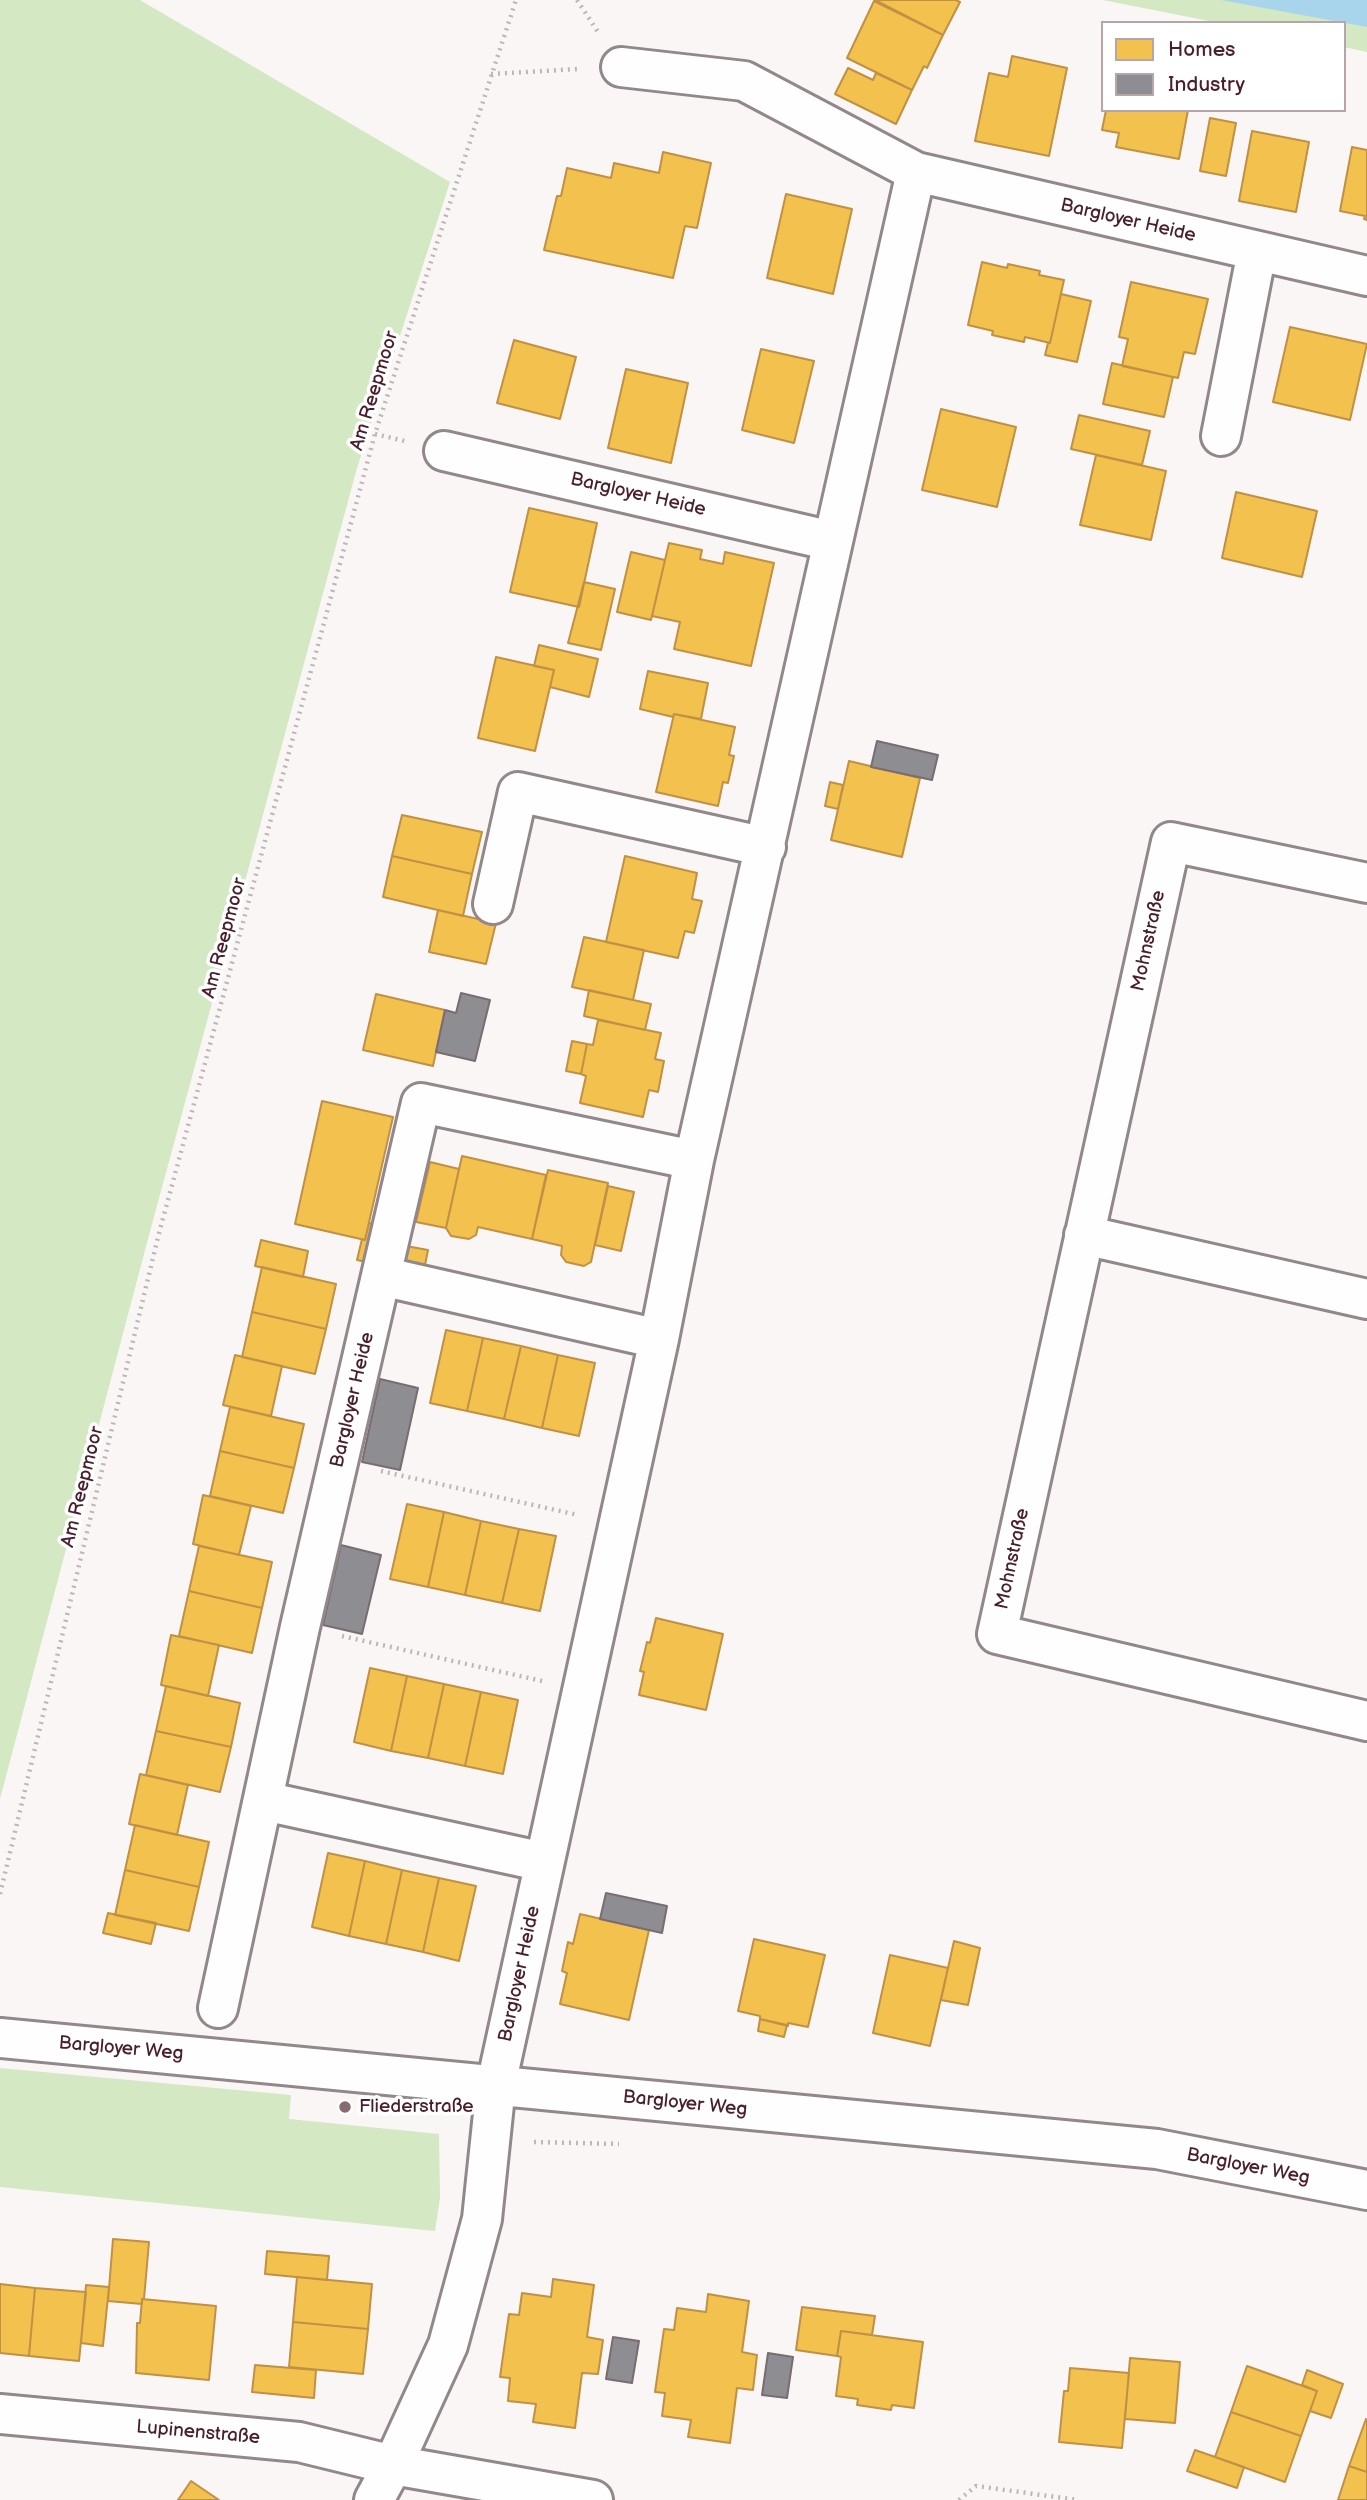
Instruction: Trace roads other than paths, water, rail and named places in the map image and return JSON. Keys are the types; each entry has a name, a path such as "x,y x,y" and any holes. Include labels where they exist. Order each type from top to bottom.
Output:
{"street":[{"name":"Bargloyer Heide","path":"621,67 744,81 916,172 1367,276"},
{"name":"Bargloyer Heide","path":"496,2085 659,1339 694,1160 916,172"},
{"path":"1221,436 1257,251"},
{"name":"Bargloyer Heide","path":"444,451 832,541"},
{"path":"493,904 518,792 766,847"},
{"name":"Mohnstraße","path":"1367,883 1171,842 997,1634 1367,1721"},
{"name":"Bargloyer Heide","path":"218,2008 300,1627 421,1103 694,1160"},
{"path":"1084,1235 1367,1299"},
{"path":"381,1276 659,1339"},
{"path":"264,1801 544,1862"},
{"name":"Bargloyer Weg","path":"0,2038 1157,2149 1367,2190"},
{"path":"374,2500 393,2465 452,2333 482,2219 496,2085"},
{"name":"Lupinenstraße","path":"0,2414 299,2442 393,2465 593,2500"}],"water":[{"path":"1221,0 1367,0 1367,27"}],"place":[{"name":"Fliederstraße","path":"345,2107"}]}
